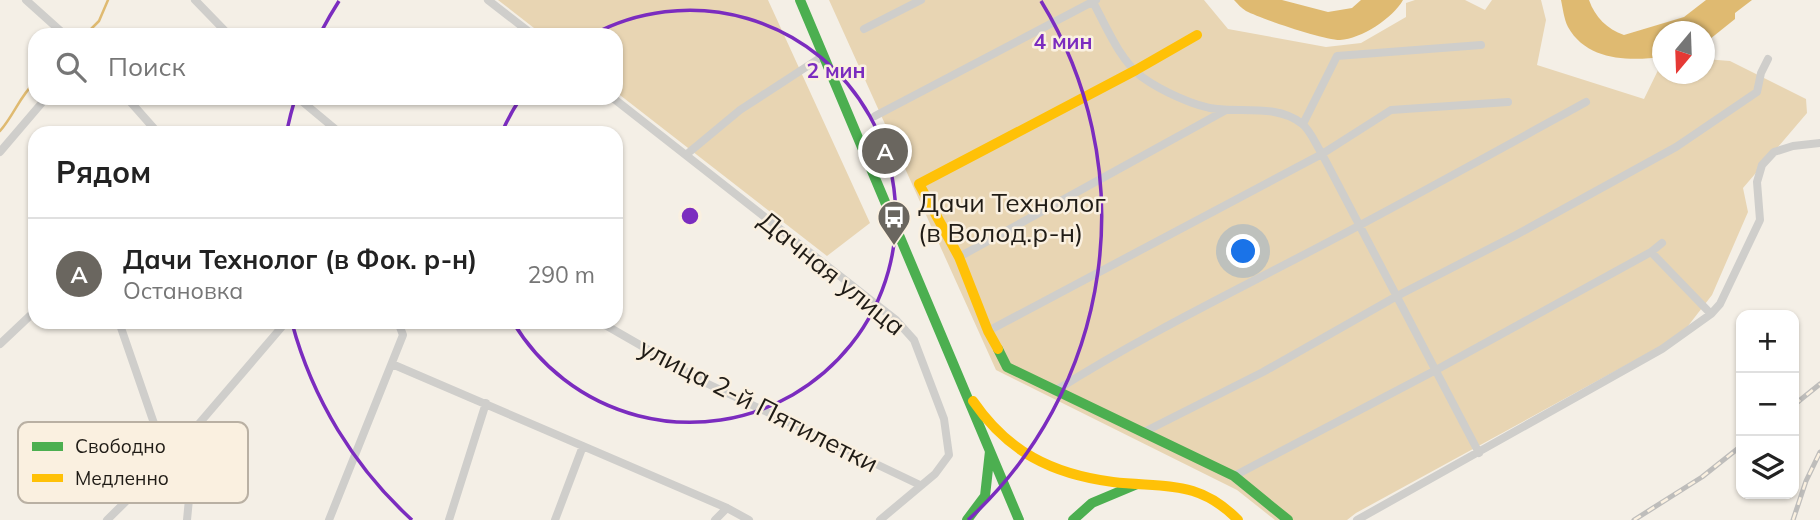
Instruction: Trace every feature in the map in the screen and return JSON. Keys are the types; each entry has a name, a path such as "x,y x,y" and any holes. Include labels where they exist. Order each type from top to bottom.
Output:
{"street":[{"path":"26,0 57,28"},
{"path":"195,0 222,28"},
{"path":"488,0 524,28"},
{"path":"800,0 1019,520"},
{"path":"864,29 920,0"},
{"path":"875,116 1094,1 1125,59 1142,77 1176,96 1214,109 1258,110 1288,115 1303,124 1322,154 1479,453"},
{"path":"1197,35 919,184 958,257 988,331 1007,367 1234,476 1288,520"},
{"path":"1303,124 1337,56 1481,46"},
{"path":"687,154 740,110 823,56"},
{"path":"1142,433 1263,372 1397,296 1516,235 1686,140 1757,92 1761,73 1768,59"},
{"path":"988,331 1322,154 1391,110 1508,102"},
{"path":"1055,391 1151,336 1360,226 1586,102"},
{"path":"0,152 40,105"},
{"path":"133,105 152,126"},
{"path":"306,105 332,126"},
{"name":"Дачная улица","path":"622,105 896,320 914,340 944,419 949,455 935,474 880,520"},
{"path":"958,257 1228,109"},
{"path":"1357,520 1662,349 1712,314 1720,303 1760,220 1757,182 1762,165 1773,152 1793,146 1820,143"},
{"path":"1234,476 1436,370 1651,252 1662,243"},
{"path":"1651,252 1712,314"},
{"path":"0,344 28,318"},
{"path":"121,329 154,422"},
{"path":"200,422 280,329"},
{"path":"329,520 403,335 401,329"},
{"name":"улица 2-й Пятилетки","path":"612,329 706,383 920,485"},
{"path":"392,364 727,508 749,520"},
{"path":"960,377 978,410 995,432 1041,465 1083,478 1195,489 1213,496 1238,520"},
{"path":"449,520 486,403"},
{"path":"555,520 583,446"},
{"path":"967,520 985,496 990,448"},
{"path":"1073,520 1092,503 1137,484"},
{"path":"107,520 124,503"},
{"path":"715,520 727,508"}],"shaded area":[{"path":"498,0 768,0 870,223 827,256 623,97 623,28 534,28"},
{"path":"829,0 1204,0 1228,29 1326,47 1361,43 1406,17 1406,3 1415,0 1465,0 1485,10 1492,0 1541,0 1546,20 1537,65 1644,99 1652,83 1715,84 1715,60 1730,61 1806,99 1807,113 1743,188 1748,212 1712,295 1681,335 1347,520 1275,520 1237,490 996,370"},
{"path":"1234,0 1282,0 1328,12 1352,8 1361,0 1403,0 1392,14 1376,26 1357,36 1340,40 1307,33 1265,19 1246,11"},
{"path":"1561,0 1589,0 1602,22 1624,35 1652,27 1652,58 1610,56 1586,47 1568,27"},
{"path":"1706,0 1752,0 1735,13 1735,19 1715,35 1715,21 1671,21 1684,17"}],"waterway":[{"path":"92,28 99,21 108,0"},
{"path":"0,131 28,90"}],"railway":[{"path":"1799,401 1820,384"},
{"path":"1634,520 1702,477 1736,450"},
{"path":"1793,520 1806,481 1820,452"}],"traffic: fast":[{"path":"800,0 1019,520"},
{"path":"998,349 1007,367 1234,476 1288,520"},
{"path":"967,520 985,496 990,451"},
{"path":"1073,520 1092,503 1135,485"}],"traffic: slow":[{"path":"998,349 988,331 959,257 919,184 1197,35"},
{"path":"973,401 1001,434 1033,458 1070,473 1091,478 1195,492 1223,507 1238,520"}],"place":[{"name":"Дачи Технолог (в Фок. р-н)","path":"885,151"},
{"name":"Дачи Технолог (в Волод.р-н)","path":"894,247"}]}
